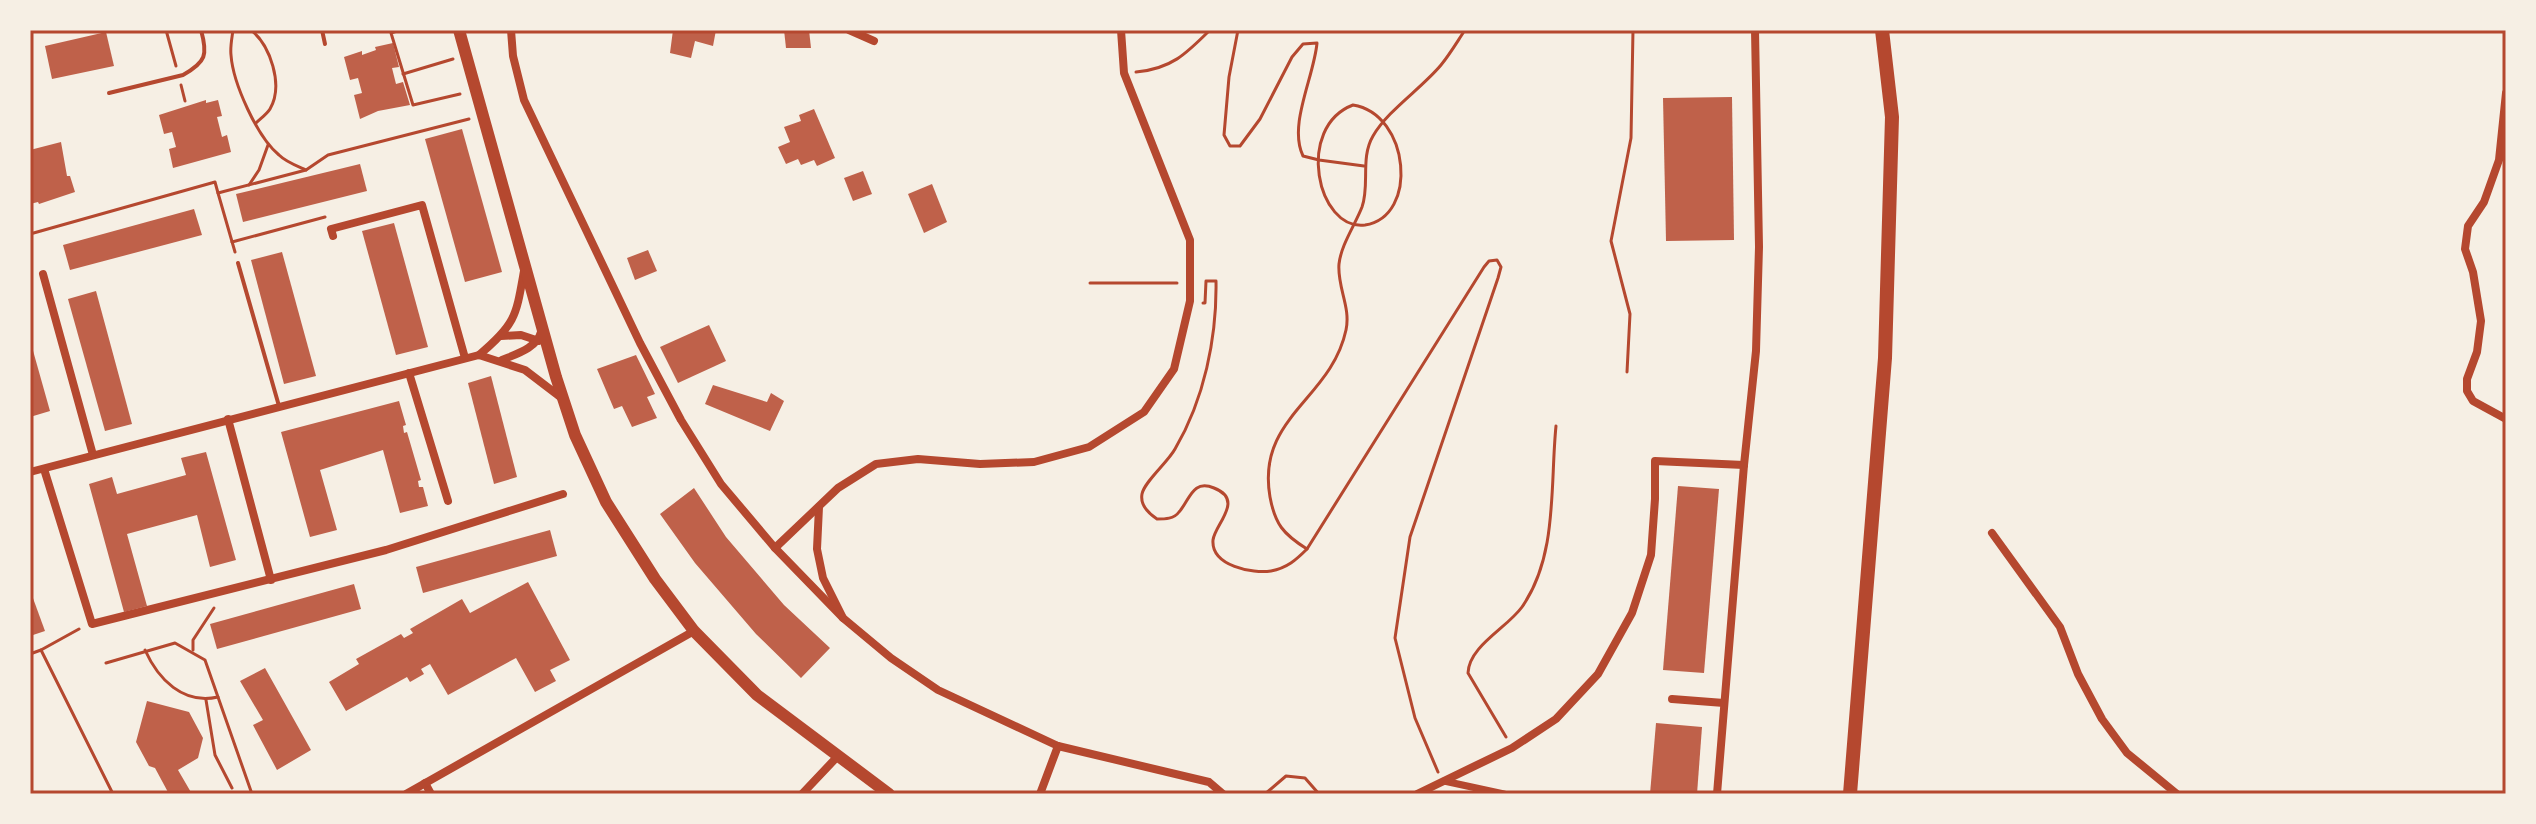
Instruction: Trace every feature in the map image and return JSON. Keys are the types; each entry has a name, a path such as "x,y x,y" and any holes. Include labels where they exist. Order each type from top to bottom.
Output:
{"highway":[{"path":"1850,794 1885,358 1892,117 1882,30"}],"main road":[{"path":"459,30 542,338 575,435 606,502 655,579 694,631 757,695 889,794"}],"street":[{"path":"511,30 513,56 524,100 640,343 681,420 721,484 775,548 843,618 891,658 938,690 1058,746 1209,782 1223,794"},
{"path":"849,30 874,41"},
{"path":"775,548 838,488 876,464 918,459 980,464 1034,462 1089,447 1144,412 1174,369 1190,301 1190,240 1124,73 1121,30"},
{"path":"1717,794 1756,351 1759,247 1755,30"},
{"path":"2506,93 2499,160 2484,202 2468,226 2465,249 2473,272 2481,321 2467,391 2473,401 2506,419"},
{"path":"333,236 331,229 422,205 465,358"},
{"path":"479,355 501,336 515,317 524,268"},
{"path":"43,274 93,455"},
{"path":"501,336 542,338"},
{"path":"502,360 542,338"},
{"path":"30,472 479,355 525,370 563,400"},
{"path":"409,373 448,501"},
{"path":"228,419 271,580"},
{"path":"1417,794 1512,748 1556,719 1598,674 1632,613 1651,555 1655,461 1744,465"},
{"path":"44,469 92,624 386,550 563,494"},
{"path":"819,507 817,549 823,578 843,618"},
{"path":"1992,533 2060,627 2078,674 2102,719 2127,753 2177,794"},
{"path":"406,794 694,631"},
{"path":"1672,699 1724,703"},
{"path":"1040,794 1058,746"},
{"path":"802,794 837,757"},
{"path":"1442,780 1504,794"},
{"path":"425,783 431,794"}],"lane":[{"path":"109,93 183,75 194,69 204,59 201,30"},
{"path":"322,30 325,44"},
{"path":"238,263 279,406"}],"path":[{"path":"233,30 230,53 234,72 256,123 280,157 306,170"},
{"path":"251,30 261,38 268,52 275,82 270,108 256,123"},
{"path":"400,30 391,33 413,105 475,91"},
{"path":"1124,73 1162,69 1210,30"},
{"path":"1238,30 1229,77 1224,135 1230,146 1240,146 1260,119 1292,57 1303,44 1317,43 1315,62 1301,110 1297,144 1303,156 1364,166"},
{"path":"1307,549 1283,532 1272,510 1268,464 1275,441 1283,425 1329,371 1346,331 1347,305 1339,262 1363,205 1364,166 1372,137 1441,65 1465,30"},
{"path":"1627,372 1630,314 1611,241 1631,138 1633,30"},
{"path":"403,74 466,55"},
{"path":"1353,105 1366,108 1384,122 1393,136 1400,158 1401,179 1397,197 1378,222 1353,224 1343,219 1331,205 1321,186 1317,160 1323,132 1331,119 1353,105"},
{"path":"218,193 306,170 328,155 482,116"},
{"path":"249,185 259,170 268,143"},
{"path":"30,234 215,182 238,263"},
{"path":"232,242 334,214"},
{"path":"1090,283 1177,283 1177,299 1205,303 1206,281 1216,281 1217,313 1203,383 1175,450 1144,487 1141,497 1146,511 1157,519 1171,518 1179,513 1190,492 1200,486 1211,486 1221,491 1228,504 1213,538 1214,547 1232,565 1261,573 1282,568 1307,549 1484,267 1489,261 1497,260 1501,267 1498,278 1410,537 1395,638 1415,718 1442,780"},
{"path":"1512,748 1468,673 1477,652 1521,608 1543,560 1548,538 1556,426"},
{"path":"193,651 193,640 204,621 230,590"},
{"path":"30,654 92,624"},
{"path":"106,663 175,643 205,660 252,794"},
{"path":"41,650 113,794"},
{"path":"145,650 154,669 169,685 206,700 218,697"},
{"path":"206,700 215,755 232,788"},
{"path":"1265,794 1286,776 1305,778 1319,794"}],"building":[{"path":"673,30 716,30 713,46 695,41 691,58 670,53"},
{"path":"784,30 809,30 811,48 786,48"},
{"path":"106,32 114,66 52,79 45,46"},
{"path":"393,43 399,67 392,68 396,84 403,82 410,105 378,111 360,119 354,95 362,93 358,78 350,80 344,57 362,51 362,55 376,50 375,47"},
{"path":"1732,97 1734,240 1666,241 1663,98"},
{"path":"206,100 206,103 218,100 222,116 217,117 222,137 227,135 231,152 173,168 169,149 176,147 172,132 164,134 159,115"},
{"path":"814,109 835,158 817,166 814,160 801,165 798,159 786,164 778,147 790,142 784,127 801,121 799,115"},
{"path":"462,129 502,272 465,282 425,139"},
{"path":"61,142 67,176 70,176 75,192 30,204 30,150"},
{"path":"360,164 367,191 243,222 236,194"},
{"path":"863,171 872,194 853,201 844,178"},
{"path":"932,184 947,222 924,233 908,194"},
{"path":"194,209 202,235 70,270 63,245"},
{"path":"394,223 428,347 396,355 362,231"},
{"path":"648,250 657,271 635,280 627,258"},
{"path":"282,252 316,376 284,384 251,260"},
{"path":"96,291 132,424 105,431 68,299"},
{"path":"709,325 726,361 678,383 660,347"},
{"path":"30,340 50,411 30,417"},
{"path":"636,355 655,394 647,397 657,418 632,427 622,406 614,409 597,369"},
{"path":"491,376 517,477 494,484 468,383"},
{"path":"713,385 767,402 771,393 784,401 770,431 705,404"},
{"path":"399,401 406,425 403,426 404,433 407,432 421,480 418,481 419,487 423,487 428,506 400,513 383,450 320,470 337,530 310,537 281,432"},
{"path":"206,452 236,560 210,567 197,515 127,534 147,606 124,612 89,484 112,477 117,494 186,475 181,458"},
{"path":"1678,486 1719,489 1704,673 1663,670"},
{"path":"694,488 726,537 784,605 830,648 801,678 756,634 695,563 660,514"},
{"path":"550,530 557,556 423,593 416,567"},
{"path":"528,582 570,660 550,670 556,681 535,692 516,658 448,695 430,664 421,669 424,674 410,682 407,677 346,711 329,682 359,664 356,659 401,634 404,638 413,633 410,629 462,599 470,613"},
{"path":"354,584 361,609 217,649 210,624"},
{"path":"30,590 45,631 30,636"},
{"path":"265,668 311,750 277,770 253,725 263,720 240,681"},
{"path":"147,701 189,712 203,738 198,758 178,770 192,794 169,794 136,742"},
{"path":"1656,723 1702,727 1697,794 1650,794"}]}
